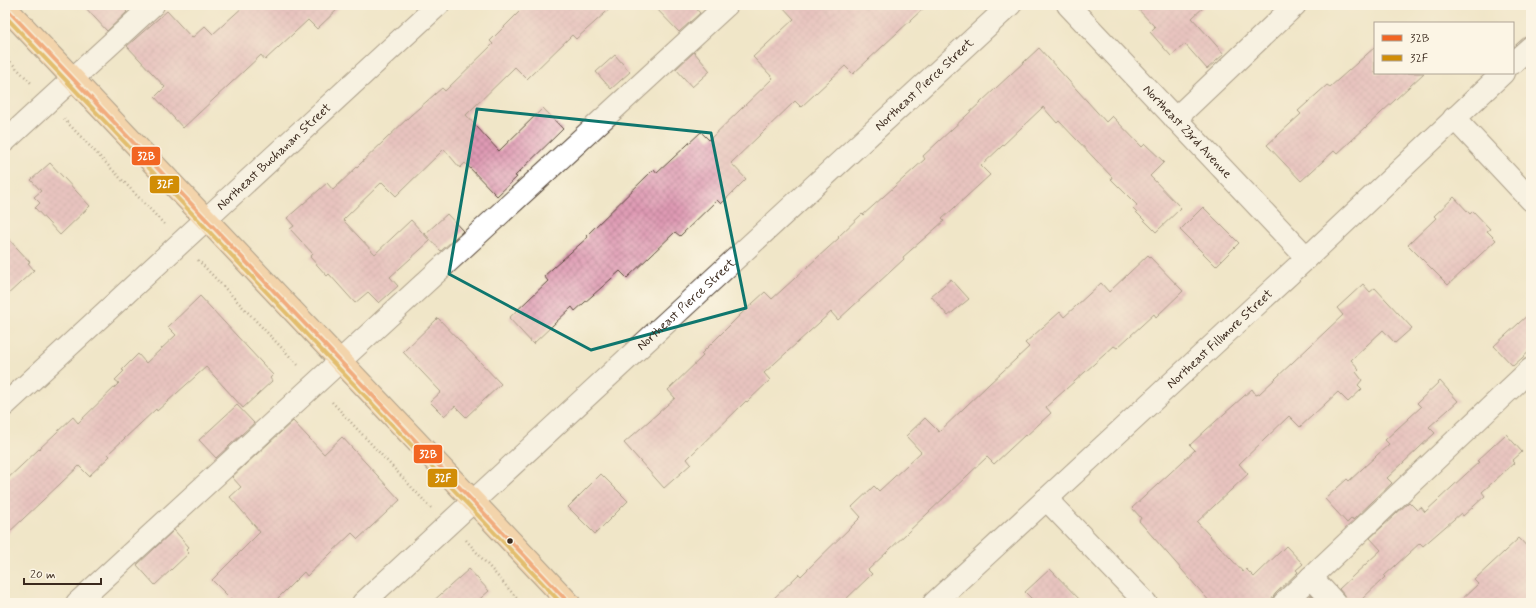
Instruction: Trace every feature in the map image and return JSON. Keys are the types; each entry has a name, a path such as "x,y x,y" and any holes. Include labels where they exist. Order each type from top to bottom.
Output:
{"main road":[{"path":"5,7 569,603"}],"street":[{"path":"5,141 153,5"},
{"name":"Northeast Buchanan Street","path":"5,405 438,5"},
{"path":"77,603 339,360 727,5"},
{"name":"Northeast Pierce Street","path":"363,603 1010,5"},
{"name":"Northeast 23rd Avenue","path":"1068,5 1307,258"},
{"path":"1175,119 1296,5"},
{"path":"1514,63 1531,47"},
{"name":"Northeast Fillmore Street","path":"934,603 1307,258 1502,74"},
{"path":"1454,118 1531,200"},
{"path":"1284,603 1531,369"},
{"path":"1046,499 1146,603"},
{"path":"1311,577 1335,603"}],"path":[{"path":"5,56 448,525 468,542 485,564 521,603"}],"highlighted area":[{"path":"477,109 711,133 746,308 591,350 449,274"}],"building":[{"path":"83,5 121,5 127,12 107,31"},
{"path":"245,5 342,5 317,29 308,20 265,60 261,55 183,128 155,97 165,87 127,46 167,11 192,38 205,26 213,34"},
{"path":"526,5 614,5 576,39 572,35 527,79 515,67 466,115 499,151 543,108 563,129 515,176 517,177 497,196 465,163 460,168 444,149 396,196 382,182 343,220 375,254 411,220 430,241 390,277 398,286 379,303 368,292 355,303 329,274 327,276 310,257 313,254 290,229 294,226 287,218 327,183 333,190 411,115 442,88 445,91 493,44 490,41"},
{"path":"653,5 693,5 700,13 679,32"},
{"path":"781,5 927,5 853,74 845,66 801,107 795,101 731,163 746,179 721,204 717,200 680,236 675,232 627,278 620,271 575,311 572,307 533,344 509,318 548,281 544,276 588,237 586,236 654,169 657,173 701,132 709,140 773,78 753,57 794,19"},
{"path":"1134,5 1206,5 1192,18 1224,54 1207,69 1185,44 1171,56 1150,32 1155,27"},
{"path":"1039,48 1106,122 1112,116 1142,147 1145,144 1164,162 1150,176 1181,208 1156,232 1133,209 1137,205 1111,179 1112,177 1059,121 1057,123 1043,107 981,166 990,175 942,219 944,221 903,257 904,259 838,320 831,312 764,373 770,380 747,402 746,401 687,459 691,464 664,488 624,443 675,398 668,390 703,356 701,354 742,313 765,292 772,299 839,238 838,237 862,214 863,215 925,159 923,156"},
{"path":"1374,48 1374,74 1423,74 1337,154 1334,151 1301,181 1267,145 1301,114 1298,111 1327,85 1330,87"},
{"path":"694,52 710,71 692,87 676,69"},
{"path":"615,55 630,72 611,89 596,72"},
{"path":"50,163 90,206 60,235 35,208 40,203 34,197 41,191 31,180"},
{"path":"1454,197 1470,214 1473,211 1490,229 1487,231 1496,240 1448,285 1408,245 1436,218 1434,216"},
{"path":"1203,207 1239,243 1216,266 1180,230"},
{"path":"447,214 463,231 441,251 425,234"},
{"path":"5,235 30,262 28,263 34,270 5,297"},
{"path":"1148,255 1183,291 1156,317 1154,314 1117,348 1114,346 1046,407 1051,413 994,464 987,457 868,570 872,574 842,603 769,603 799,574 801,576 861,517 852,507 874,486 879,491 921,452 906,436 925,418 939,432 1029,347 1025,343 1060,312 1064,317 1101,283 1109,292"},
{"path":"951,279 969,299 948,316 931,296"},
{"path":"1363,284 1370,292 1375,288 1412,328 1395,343 1383,330 1351,360 1359,369 1356,372 1362,380 1358,385 1362,389 1348,402 1338,392 1300,427 1289,416 1239,464 1248,474 1197,522 1243,572 1246,569 1254,577 1286,546 1303,564 1296,570 1298,572 1275,594 1272,599 1272,603 1211,603 1139,521 1141,518 1132,508 1195,450 1190,445 1206,430 1252,389 1256,395 1259,394 1343,315 1337,308"},
{"path":"200,296 273,375 270,378 272,381 243,408 206,367 157,411 156,409 108,454 110,456 89,476 79,466 5,536 5,481 73,417 78,423 119,383 115,380 124,371 122,370 138,354 146,363 176,335 168,327"},
{"path":"1531,312 1531,350 1513,366 1494,346"},
{"path":"438,318 501,384 466,417 455,406 444,416 430,402 441,392 403,352"},
{"path":"1440,381 1458,401 1429,427 1435,433 1387,478 1392,483 1353,520 1352,518 1347,523 1325,499 1347,479 1349,481 1389,444 1385,440 1421,407 1417,403"},
{"path":"237,405 254,423 216,458 199,440"},
{"path":"293,421 324,454 342,437 400,500 358,539 352,533 307,576 304,572 273,603 235,603 212,580 260,532 230,497 241,487 232,477"},
{"path":"1506,434 1522,452 1512,461 1514,463 1482,492 1485,496 1463,516 1461,513 1423,546 1420,543 1384,576 1385,577 1358,603 1347,603 1344,595 1339,589 1381,550 1370,538 1409,502 1417,510 1421,507 1425,512 1479,462 1477,461"},
{"path":"601,474 628,501 595,534 568,507"},
{"path":"174,530 189,547 186,550 189,553 155,585 137,565"},
{"path":"1519,538 1531,551 1531,603 1458,603 1478,584 1474,580"},
{"path":"469,569 489,591 475,603 431,603"},
{"path":"1050,569 1083,603 1036,603 1025,592"},
{"path":"1311,595 1318,603 1302,603"}],"transit line":[{"name":"32B","path":"5,7 569,603"},
{"name":"32F","path":"5,16 561,603"}]}
